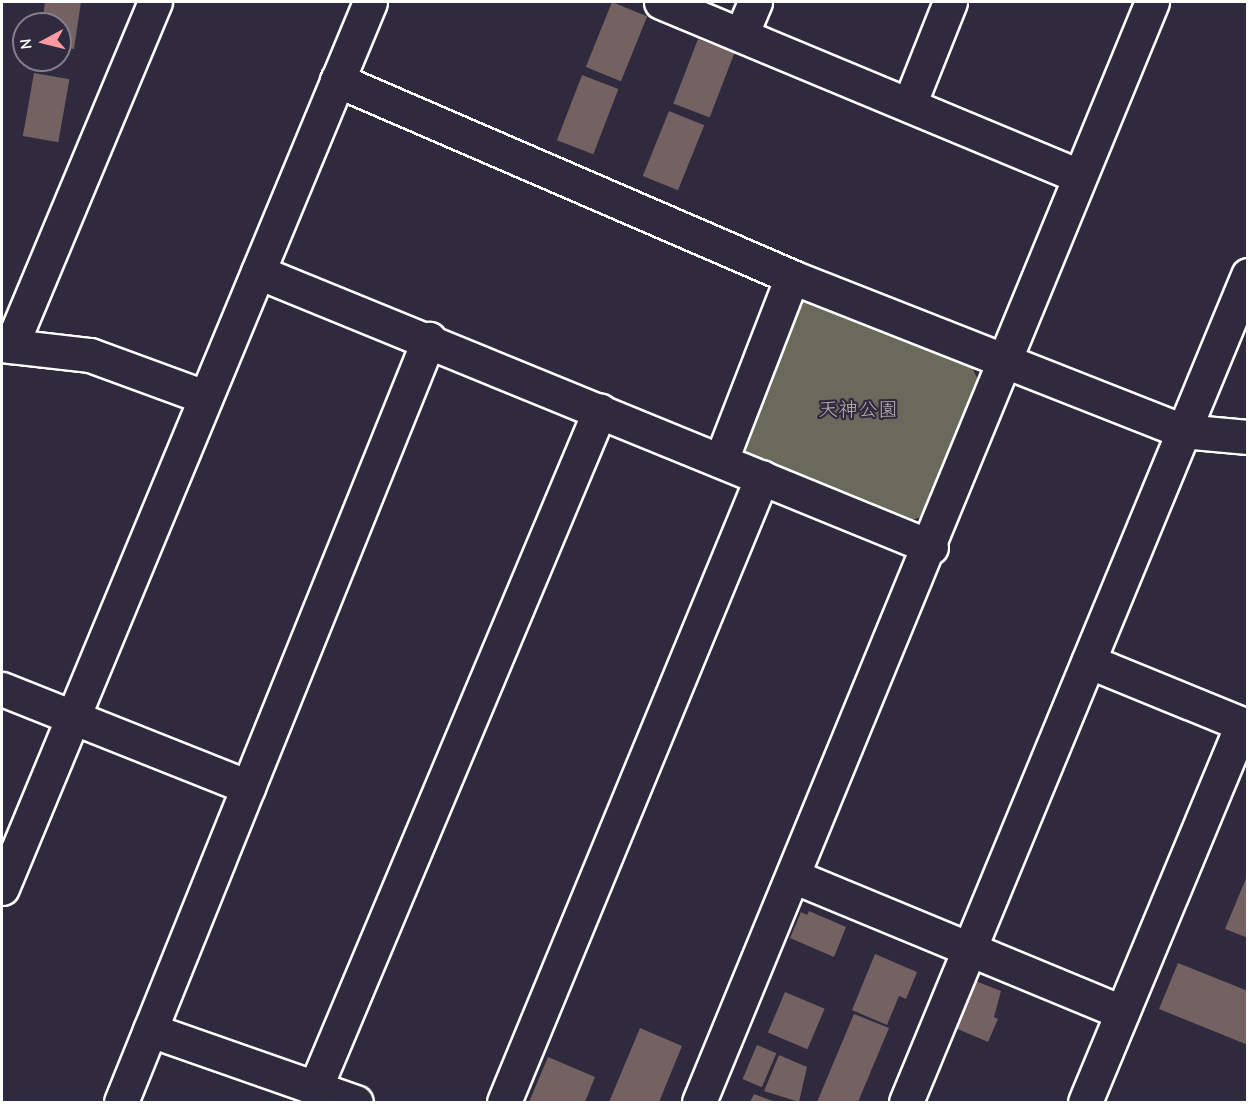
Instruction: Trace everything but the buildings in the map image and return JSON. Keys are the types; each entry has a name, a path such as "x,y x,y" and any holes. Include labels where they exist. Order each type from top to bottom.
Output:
{"street":[{"path":"155,2 6,346 90,355 205,397"},
{"path":"2,888 370,2"},
{"path":"661,2 1078,176"},
{"path":"741,35 755,2"},
{"path":"909,105 950,2"},
{"path":"699,1102 931,547 1078,176 1152,2"},
{"path":"337,80 792,277 1182,431 1248,437"},
{"path":"258,272 429,339 931,547"},
{"path":"906,1102 1248,275"},
{"path":"722,460 792,277"},
{"path":"121,1102 429,339"},
{"path":"315,1088 600,410"},
{"path":"504,1102 762,477"},
{"path":"1085,1102 1242,724 1088,661"},
{"path":"2,689 248,787"},
{"path":"793,876 1122,1012"},
{"path":"150,1030 356,1102"}],"green space":[{"name":"天神公園","path":"805,297 971,365 978,380 921,517 909,521 742,452 738,439 795,302"}]}
